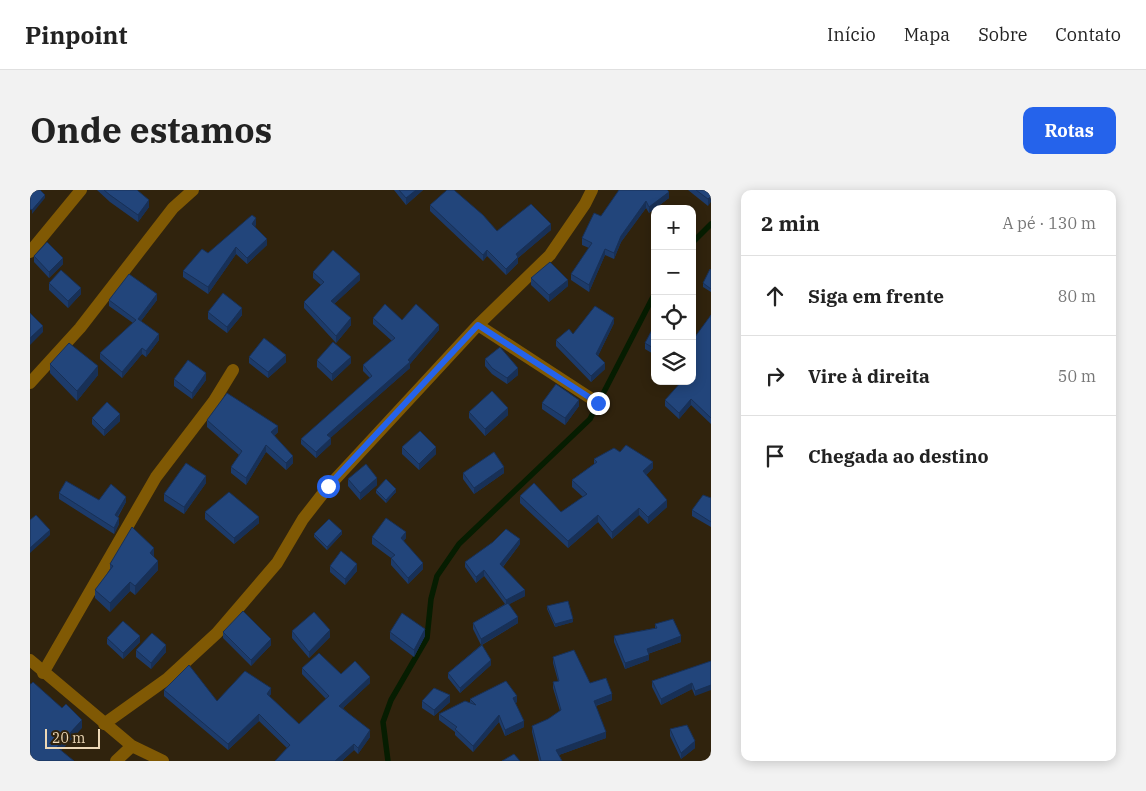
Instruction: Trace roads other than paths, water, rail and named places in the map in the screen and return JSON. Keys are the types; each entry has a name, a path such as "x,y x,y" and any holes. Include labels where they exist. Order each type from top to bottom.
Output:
{"street":[{"path":"30,252 81,190"},
{"path":"30,383 80,328 173,208 193,190"},
{"path":"104,724 167,679 217,633 277,563 303,519 328,486 478,325 550,255 585,204 592,190"},
{"path":"478,325 598,403"},
{"path":"43,672 156,477 214,401 233,370"},
{"path":"30,660 132,746 163,761"},
{"path":"116,761 132,746"}],"waterway":[{"path":"696,239 711,224"},
{"path":"388,761 383,722 391,700 427,638 431,599 437,576 459,544 590,419 654,295"}]}
